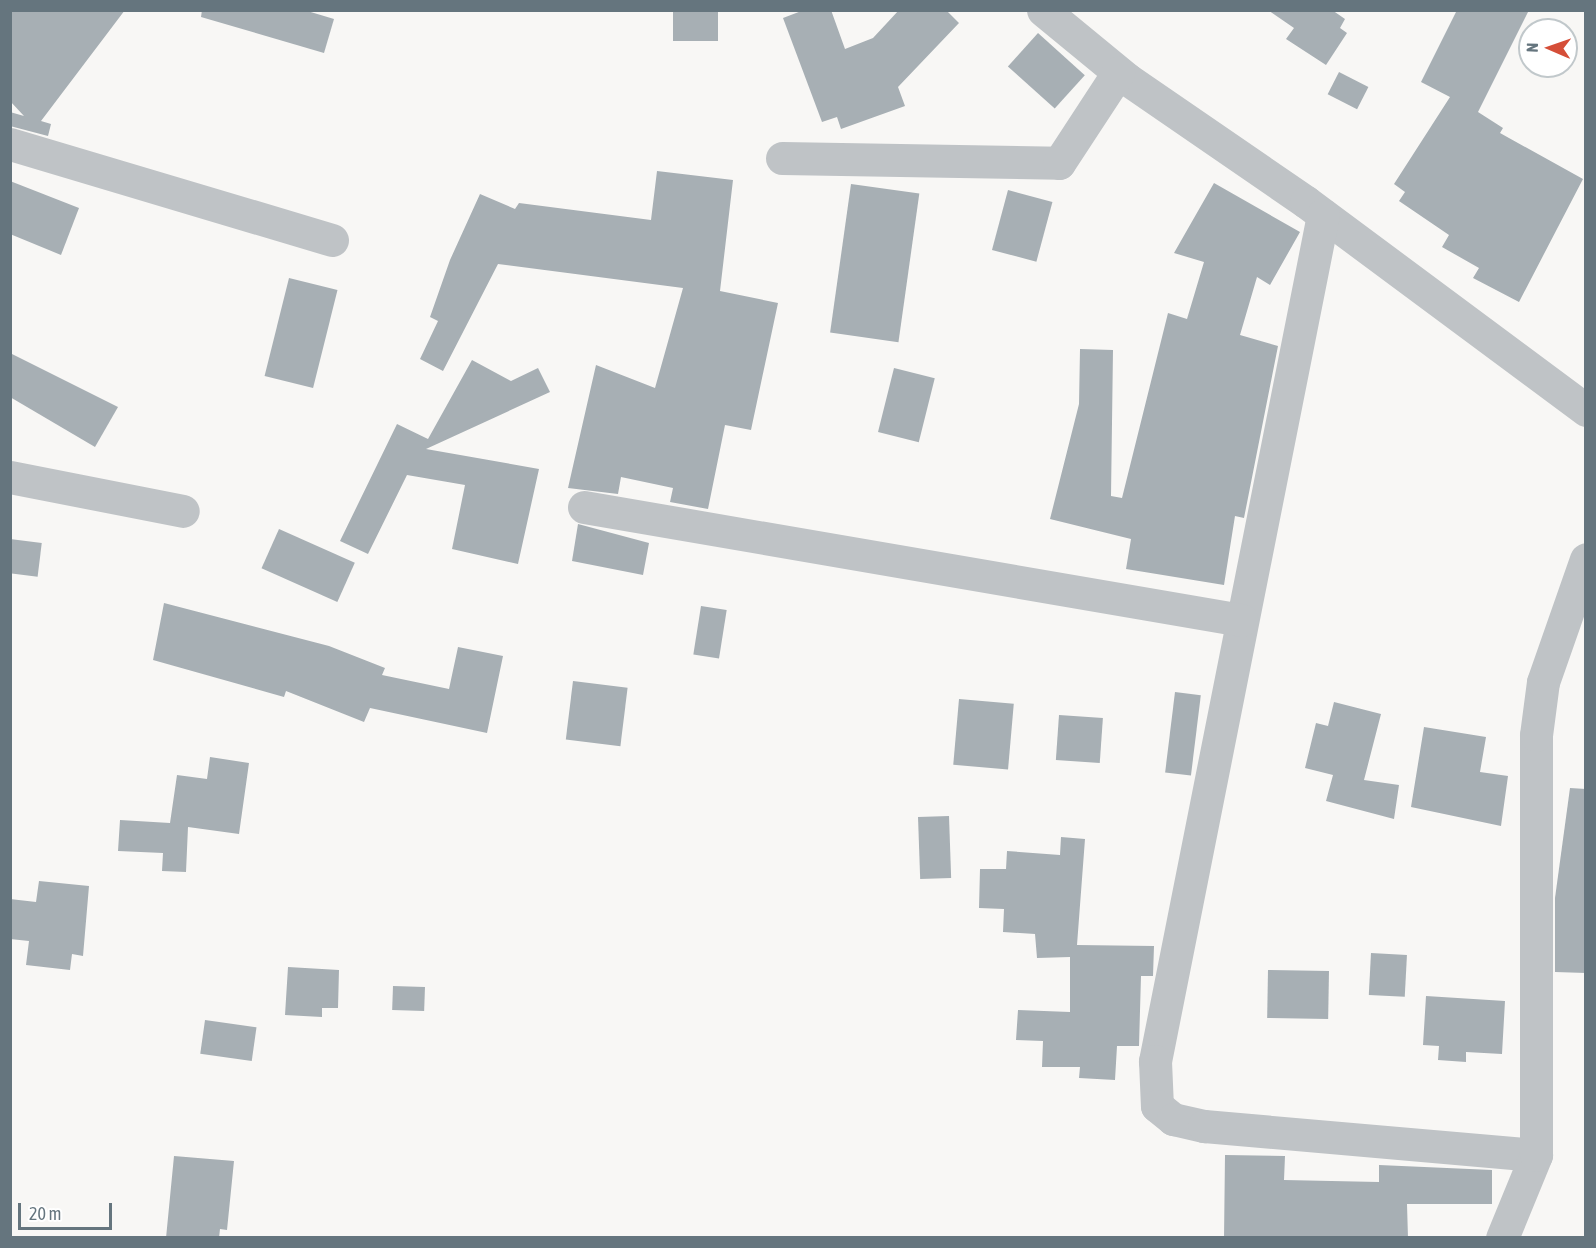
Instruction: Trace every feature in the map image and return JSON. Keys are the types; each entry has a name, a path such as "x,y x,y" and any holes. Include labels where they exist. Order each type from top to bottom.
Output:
{"street":[{"path":"1042,10 1118,73 1323,215 1586,410"},
{"path":"782,158 1059,163 1118,73"},
{"path":"10,144 332,240"},
{"path":"1323,215 1155,1061 1157,1106 1173,1119 1204,1126 1536,1155"},
{"path":"10,477 183,511"},
{"path":"585,507 1241,620"},
{"path":"1502,1238 1536,1155 1536,735 1543,682 1586,559"}],"building":[{"path":"10,10 125,10 41,121 51,124 48,136 10,126 10,112 24,116 10,101"},
{"path":"202,10 304,10 334,19 324,53 201,17"},
{"path":"673,10 718,10 718,41 673,41"},
{"path":"804,10 831,10 845,49 873,38 899,10 946,10 959,23 898,87 905,106 841,129 837,117 822,122 783,18"},
{"path":"1268,10 1332,10 1345,19 1340,28 1347,33 1326,65 1286,39 1294,28"},
{"path":"1457,10 1529,10 1525,18 1518,18 1518,32 1478,112 1503,128 1500,133 1583,179 1519,302 1473,278 1479,268 1442,247 1449,235 1399,201 1405,192 1394,184 1450,97 1421,82"},
{"path":"1038,33 1085,75 1055,109 1008,66"},
{"path":"1339,72 1368,87 1357,109 1328,94"},
{"path":"657,171 733,180 720,291 778,303 751,430 725,425 708,509 670,502 673,488 621,477 618,494 568,488 596,365 655,388 683,288 498,264 443,371 420,359 438,321 430,317 450,260 480,194 515,209 519,203 651,220"},
{"path":"10,181 79,208 61,255 10,234"},
{"path":"1214,183 1300,232 1270,285 1257,277 1240,335 1278,346 1244,518 1235,516 1224,585 1126,569 1131,539 1050,519 1079,404 1080,349 1113,350 1111,496 1122,498 1168,313 1187,319 1204,262 1174,253"},
{"path":"851,184 919,194 898,342 830,333"},
{"path":"1008,190 1052,202 1036,262 992,250"},
{"path":"289,278 338,290 313,388 265,376"},
{"path":"10,353 118,407 95,447 10,397"},
{"path":"472,360 511,381 538,368 550,392 426,449 539,469 518,564 452,549 465,485 407,475 368,554 340,541 397,424 428,439"},
{"path":"894,368 935,378 919,442 878,432"},
{"path":"578,524 649,543 643,575 572,561"},
{"path":"279,529 355,563 337,602 262,568"},
{"path":"10,539 42,543 38,577 10,573"},
{"path":"164,603 329,646 385,668 382,675 449,689 458,647 503,656 487,733 370,708 364,722 286,691 284,697 153,660"},
{"path":"701,606 727,610 719,658 693,654"},
{"path":"573,681 628,688 620,746 566,740"},
{"path":"1175,692 1201,695 1191,776 1165,772"},
{"path":"959,699 1014,704 1008,770 953,765"},
{"path":"1334,702 1381,714 1364,780 1399,785 1394,819 1326,801 1333,775 1305,768 1316,723 1328,726"},
{"path":"1059,715 1103,718 1100,763 1056,760"},
{"path":"1424,727 1486,737 1480,772 1508,776 1501,826 1411,807"},
{"path":"210,757 249,763 239,834 188,827 186,872 162,871 163,853 118,851 120,820 170,823 177,775 207,779"},
{"path":"1570,788 1586,789 1586,973 1555,972 1555,898"},
{"path":"949,816 951,878 920,879 918,817"},
{"path":"1061,837 1085,839 1077,945 1154,946 1153,976 1141,976 1139,1046 1117,1046 1115,1080 1079,1078 1080,1067 1042,1067 1043,1041 1016,1040 1018,1010 1070,1012 1070,957 1037,958 1035,934 1003,932 1004,909 979,908 980,869 1006,869 1007,851 1060,855"},
{"path":"39,881 89,886 83,956 72,954 70,970 26,965 29,941 10,939 10,899 36,902"},
{"path":"1371,953 1407,955 1405,997 1369,995"},
{"path":"288,967 339,970 338,1008 322,1008 322,1017 285,1015"},
{"path":"1268,970 1329,971 1328,1019 1267,1018"},
{"path":"393,986 425,987 424,1011 392,1010"},
{"path":"1426,996 1505,1001 1502,1054 1466,1052 1466,1062 1438,1060 1439,1046 1423,1045"},
{"path":"205,1020 256,1027 252,1061 200,1054"},
{"path":"1225,1155 1285,1156 1284,1180 1379,1182 1379,1165 1492,1170 1492,1204 1407,1204 1408,1238 1224,1238"},
{"path":"174,1156 234,1161 227,1230 220,1229 219,1238 166,1238"}]}
